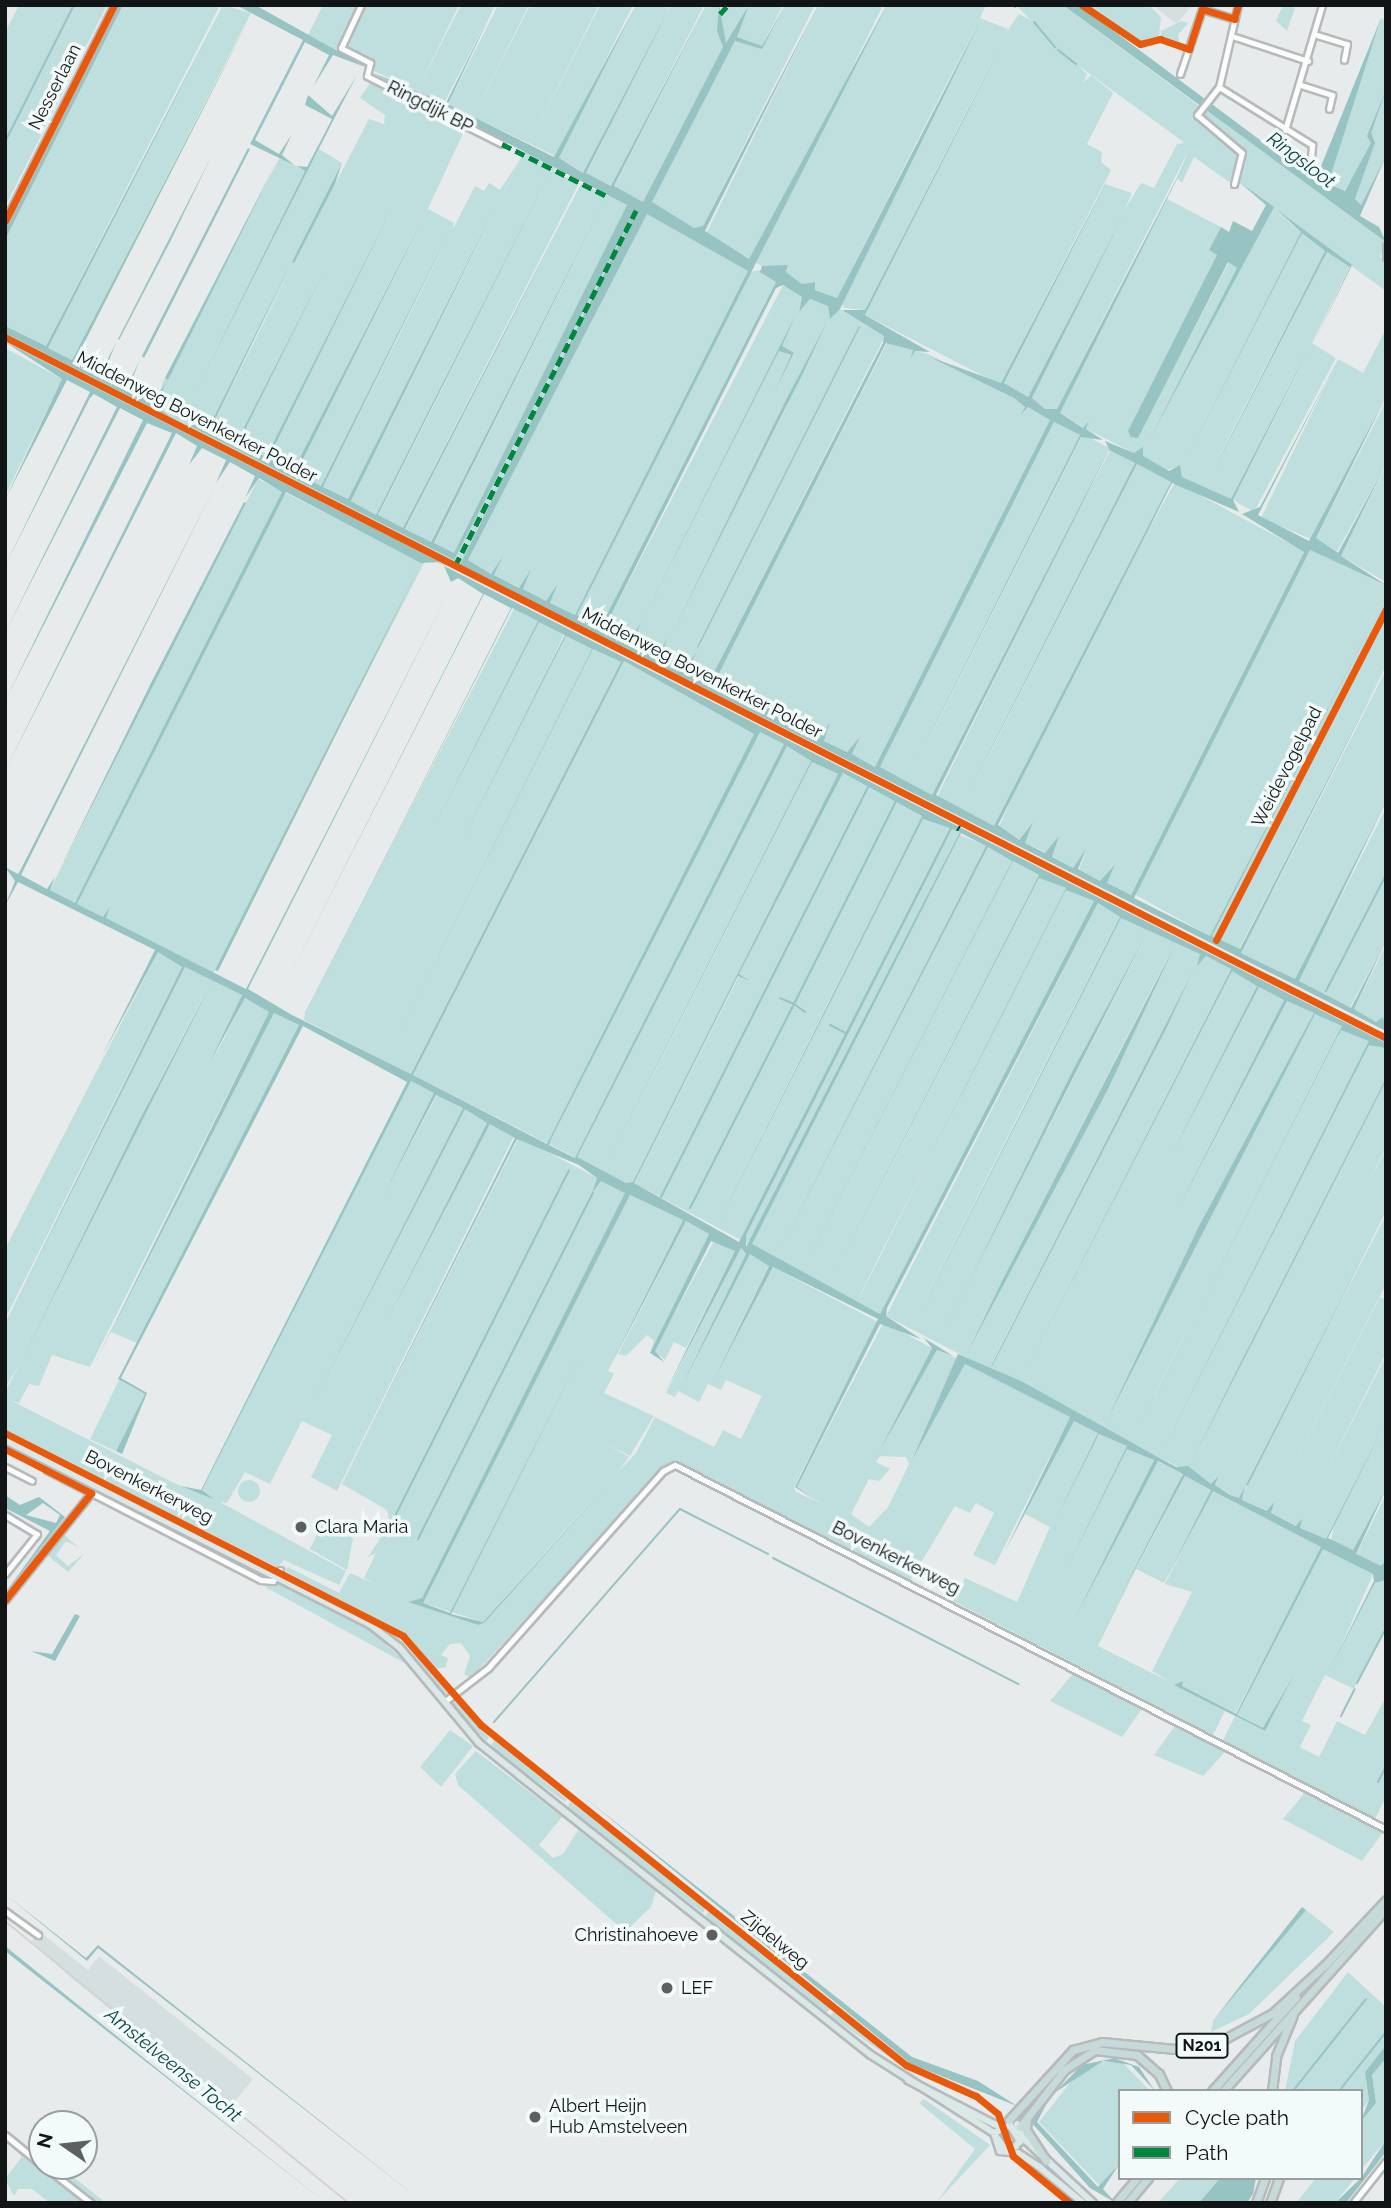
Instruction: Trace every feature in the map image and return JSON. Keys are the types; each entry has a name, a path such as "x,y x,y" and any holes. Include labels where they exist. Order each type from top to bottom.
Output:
{"highway":[{"name":"N201","path":"1225,2089 1386,1900"},
{"name":"N201","path":"1214,2089 1327,1967 1386,1909"},
{"name":"N201","path":"1272,2089 1281,2037 1327,1967"},
{"name":"N201","path":"1013,2123 1057,2062 1090,2043 1175,2049 1241,2034 1327,1967"},
{"name":"N201","path":"1013,2123 1032,2108 1077,2058 1095,2050 1137,2055 1159,2074 1166,2089"},
{"path":"1032,2108 1026,2130 1044,2164"},
{"path":"1121,2201 1134,2180"},
{"path":"1121,2201 1147,2180"},
{"path":"1256,2203 1264,2180"},
{"path":"1270,2203 1278,2180"}],"main road":[{"name":"Bovenkerkerweg","path":"5,1440 278,1573 387,1637 444,1702"},
{"name":"Zijdelweg","path":"444,1702 520,1776 906,2080 994,2136"},
{"name":"Zijdelweg","path":"906,2080 1000,2125"},
{"path":"1083,2203 1044,2164 1021,2140 1013,2123 1000,2125 994,2136 1003,2150 1014,2150 1044,2164 1093,2203"},
{"path":"1014,2150 1021,2140"}],"street":[{"name":"Nesserlaan","path":"5,221 114,5"},
{"name":"Ringdijk BP","path":"361,5 341,48 370,71 502,144"},
{"path":"1234,184 1242,153 1198,115 1219,87 1235,37 1234,19 1238,5"},
{"path":"1285,130 1317,35 1322,5"},
{"path":"1180,74 1202,9 1234,19"},
{"path":"1317,35 1347,44 1344,60"},
{"path":"1235,37 1308,61"},
{"path":"1301,85 1332,95 1329,109"},
{"path":"1219,87 1312,145 1311,159"},
{"path":"1384,256 1386,246"},
{"name":"Bovenkerkerweg","path":"444,1702 488,1668 663,1471 675,1465 1386,1829"},
{"path":"5,1467 32,1481"},
{"name":"Bovenkerkerweg","path":"47,1470 261,1580 278,1573"},
{"path":"5,1600 91,1493"},
{"path":"5,1515 37,1534 5,1574"},
{"path":"5,1910 38,1935"},
{"path":"5,2135 28,2153"},
{"path":"1353,2203 1386,2161"},
{"path":"62,2180 91,2203"}],"shaded area":[{"path":"19,5 107,5 7,203 5,32"},
{"path":"117,5 123,5 5,240 5,230"},
{"path":"123,5 220,5 46,346 5,326 5,240"},
{"path":"223,5 251,13 72,360 48,348"},
{"path":"223,5 48,348 72,360 250,17 75,361 100,374 116,343 103,375 126,388 140,360 128,389 153,402 166,383 156,404 169,416 5,333 5,326 46,346"},
{"path":"236,5 255,5 368,68 333,55 313,87 329,55 305,42 255,140 279,154 292,134 282,155 294,165 250,144 303,40"},
{"path":"323,5 357,5 338,52 308,35"},
{"path":"365,5 459,5 420,85 461,5 495,5 444,103 372,70 375,64 347,51"},
{"path":"495,5 448,104 554,157 636,5 559,158 583,173 671,5 586,173 611,186 706,5 614,186 643,202 723,47 717,31 719,5 726,43 749,5 737,37 762,46 785,5 762,49 735,41 652,202 694,228 703,226 818,5 705,231 749,259 887,5 577,615 600,628 776,282 760,272 762,266 788,265 786,272 802,284 815,282 815,290 837,298 980,22 840,309 830,319 828,306 810,299 799,312 802,297 783,285 776,288 605,627 628,642 641,623 632,644 657,656 668,637 660,658 684,670 697,651 687,671 709,682 883,343 884,336 842,310 865,310 1005,38 865,315 930,352 915,351 910,360 913,350 886,343 714,683 734,696 741,689 740,698 763,711 770,705 768,713 791,724 797,720 796,727 819,739 830,722 824,741 847,752 860,737 852,754 875,767 1050,420 1028,407 1021,415 1025,407 1014,398 930,357 1001,383 1112,171 1004,383 1028,397 1124,214 1032,398 1045,409 1057,409 1191,151 1060,413 1083,428 1089,421 1086,429 1103,440 1081,437 909,777 1080,435 1054,422 880,767 932,795 1109,449 1105,441 1134,453 1143,447 1143,456 1169,471 1180,465 1182,477 1231,499 1310,347 1233,500 1239,512 1172,483 998,825 1019,840 1033,822 1025,843 1045,853 1059,836 1052,857 1073,868 1086,849 1078,869 1100,881 1115,864 1107,883 1131,895 1304,552 1242,514 1260,507 1338,359 1258,515 1309,541 1386,397 1316,538 1338,553 1386,464 1341,556 1386,585 1310,550 1134,898 1210,936 1383,602 1212,936 1240,949 1386,666 1241,953 1295,979 1386,802 1299,981 1351,1008 1386,941 1354,1009 1376,1022 1383,1017 1386,1031 460,565 636,209 454,560 186,424 209,427 290,265 211,428 236,443 322,275 238,444 266,457 393,206 268,459 293,471 422,220 296,473 321,486 449,232 323,487 348,499 497,205 351,501 376,515 551,170 378,515 403,528 581,184 405,529 431,542 607,196 434,543 454,553 627,205 371,72 446,103","holes":["647,214 748,271 575,615 550,603 558,583 546,601 523,589 531,569 519,588 494,575 503,556 491,574 468,560","1109,450 1135,463 964,802 1137,464 1171,482 994,826 936,795"]},
{"path":"498,5 529,5 475,113 530,5 599,5 530,142 600,5 633,5 557,157 448,104"},
{"path":"636,5 670,5 662,23 671,5 704,5 612,186 586,174 611,124 584,173 559,158"},
{"path":"706,5 719,5 723,47 643,202 614,187"},
{"path":"721,5 747,5 744,18 749,5 783,5 762,46 737,37 742,22 726,43 719,30"},
{"path":"785,5 815,5 703,226 694,228 656,210 652,202 735,41 762,48"},
{"path":"818,5 883,5 842,89 886,5 986,5 980,18 1008,29 1005,34 1019,14 1031,20 1016,5 1063,5 1202,108 1193,113 1199,122 1241,155 1229,182 1194,157 1182,183 1177,178 1189,150 1057,409 1045,409 1032,398 1124,214 1028,397 1004,384 1012,367 1105,184 1132,193 1125,209 1141,183 1154,188 1177,144 1185,143 1079,66 1087,74 1083,83 1091,75 1113,93 1087,144 1102,152 1101,162 1111,170 1001,383 993,381 865,315 1004,38 865,310 844,308 840,299 978,22 837,298 815,290 812,282 802,284 786,272 788,266 762,266 706,234"},
{"path":"1063,5 1079,5 1315,181 1381,18 1328,184 1345,191 1371,143 1367,136 1386,90 1371,133 1375,143 1355,199 1361,205 1386,156 1360,216 1379,227 1386,242"},
{"path":"1081,5 1149,5 1161,17 1159,36 1140,44"},
{"path":"1153,5 1193,5 1176,24"},
{"path":"1283,5 1296,5 1287,31 1276,21"},
{"path":"1381,18 1386,21 1386,156 1361,205 1355,199 1375,143 1342,194 1327,184"},
{"path":"1182,21 1188,23 1178,35 1180,45 1161,38 1161,31"},
{"path":"357,75 194,394 305,171 297,166 307,167 332,119 305,105 308,95 332,116"},
{"path":"372,80 466,127 424,217 428,209 454,223 453,229 475,186 484,191 489,183 500,190 522,156 499,202 525,151 556,168 376,515 351,501 498,205 348,499 323,487 450,233 321,486 295,473 421,220 293,472 267,459 393,206 266,458 238,444 309,301 236,443 211,428 292,266 209,427 186,424 454,560 636,208 462,561 478,576 451,562 444,566 5,342 5,333 169,415 156,404 163,382 280,157 305,171 194,393 319,149 342,163 294,263 369,119 384,124 385,115 360,98"},
{"path":"1205,109 1386,242 1380,257 1386,260 1386,291 1277,212 1301,232 1184,462 1302,232 1325,251 1207,480 1327,252 1350,266 1312,343 1336,358 1254,512 1233,500 1311,347 1231,500 1182,477 1180,466 1167,470 1142,456 1143,448 1134,453 1086,429 1089,422 1084,428 1060,413 1167,199 1221,227 1209,250 1218,255 1129,431 1132,437 1138,437 1229,262 1237,268 1147,444 1273,207 1239,182 1246,152 1204,121"},
{"path":"248,148 250,149 144,358 142,356"},
{"path":"212,155 171,240 119,340 118,339"},
{"path":"277,161 168,380 165,378"},
{"path":"342,163 335,184 294,263 292,262"},
{"path":"552,171 579,183 403,528 378,516"},
{"path":"1239,182 1274,207 1147,444 1237,268 1228,262 1138,438 1131,437 1128,431 1217,255 1209,250 1221,227 1229,232 1233,221 1252,231 1266,205"},
{"path":"581,184 627,203 626,209 454,553 449,552 434,544 607,197 430,543 405,530"},
{"path":"1277,210 1352,265 1313,344 1350,267 1327,252 1208,481 1325,251 1302,233 1184,463 1301,232"},
{"path":"647,213 748,271 575,615 550,603 558,583 546,601 523,589 530,570 520,588 494,575 498,564 491,574 468,560"},
{"path":"760,270 776,282 600,628 577,615 750,272"},
{"path":"783,285 802,297 799,312 810,299 828,306 830,318 840,309 885,336 709,682 686,671 696,651 684,670 660,658 668,637 657,656 631,645 640,624 628,642 605,627","holes":["796,315 781,346 794,354 773,394 791,355 779,351 674,557","785,402 788,404 671,633 771,434"]},
{"path":"796,314 782,346 794,353 773,395 791,355 779,351 643,619"},
{"path":"827,322 802,375 671,635 785,402"},
{"path":"860,327 698,648 697,647"},
{"path":"1386,329 1386,396 1311,539 1261,518 1338,359 1363,373"},
{"path":"889,339 913,350 910,360 915,351 928,354 1014,398 1025,407 1023,414 1028,407 1051,420 876,767 852,754 860,737 847,752 824,741 830,722 819,739 796,726 797,720 791,725 767,713 770,706 763,711 740,698 743,691 734,696 713,683"},
{"path":"5,342 440,562 421,563 286,492 77,904 103,917 110,906 106,918 246,989 452,586 248,989 292,1015 411,1074 621,662 593,649 387,1057 592,649 566,636 461,843 565,635 539,622 433,829 538,621 512,608 306,1013 511,608 484,594 276,1002 483,594 458,578 451,582 444,566 1386,1043 1386,1048 1369,1045 1161,1453 1369,1041 1341,1030 1133,1438 1342,1026 1315,1014 1107,1420 1199,1226 1314,1013 1287,1001 1179,1207 1284,1000 1259,987 1171,1156 1257,986 1232,971 1023,1377 1231,969 1206,956 1197,966 1200,954 1121,918 914,1325 1120,917 1098,903 887,1308 886,1316 921,1339 880,1324 797,1487 822,1505 795,1487 878,1319 773,1267 713,1381 769,1266 750,1254 679,1391 746,1254 741,1248 666,1391 735,1251 711,1241 655,1351 664,1362 650,1353 709,1234 686,1221 610,1367 683,1220 630,1195 423,1603 450,1613 580,1356 451,1614 483,1622 611,1481 484,1623 478,1625 408,1602 422,1598 625,1193 601,1181 592,1193 597,1178 579,1165 517,1139 341,1486 515,1138 490,1124 386,1323 487,1123 465,1109 311,1408 463,1108 436,1095 383,1196 434,1093 411,1081 202,1490 215,1500 181,1486 201,1490 407,1082 303,1026 121,1378 147,1393 122,1454 81,1435 116,1451 145,1394 118,1379 299,1025 274,1013 95,1363 269,1012 245,998 210,1062 242,995 185,967 5,1324 182,967 158,952 101,1058 155,950 18,882 5,906 15,881 5,867 18,874 21,869 215,486 21,875 47,889 55,877 50,890 75,903 282,492 259,478 245,498 255,476 230,462 216,483 226,460 202,448 189,465 197,446 176,433 5,771 172,433 147,423 5,701 143,420 120,408 5,633 117,407 94,394 90,398 5,566 90,392 67,380 5,500 62,379","holes":["624,661 754,734 547,1144 413,1075","760,732 784,744 575,1158 549,1145","787,746 811,761 605,1167 812,762 838,774 633,1182 626,1183 577,1157","843,773 922,816 717,1226 923,819 950,828 739,1242 634,1183 738,976 750,981 739,974","952,829 960,832 746,1247 746,1235","961,833 986,846 777,1255 988,847 1012,861 803,1269 1013,861 1039,875 830,1283 1039,878 1066,888 859,1296 1066,890 1094,901 880,1314 752,1244"]},
{"path":"5,348 62,379 5,496"},
{"path":"1386,401 1386,464 1335,555 1316,538"},
{"path":"1054,422 1080,435 910,777 1083,434 1109,448 1077,513 1111,449 1135,463 965,802 1137,464 1171,482 1150,527 1175,482 1304,551 1131,895 1106,884 1114,864 1100,881 1079,870 1086,850 1073,868 1052,857 1059,836 1048,853 1025,843 1032,822 1019,840 998,829 1025,769 994,827 937,797 1065,536 932,795 880,767"},
{"path":"1386,466 1386,582 1341,556"},
{"path":"258,479 424,563 213,974 105,918 109,907 103,917 77,904 143,774 75,903 50,890"},
{"path":"244,502 246,503 57,875 150,685"},
{"path":"1310,550 1386,585 1386,666 1238,951 1212,936 1383,602 1210,936 1134,894"},
{"path":"419,568 218,971 215,970 358,687"},
{"path":"515,607 565,632 542,682 566,636 592,649 387,1057 593,649 621,662 411,1074 304,1020 305,1012"},
{"path":"624,661 754,734 552,1137 756,737 760,732 784,744 634,1043 787,745 811,761 616,1148 812,762 838,774 633,1183 626,1183 413,1075"},
{"path":"1386,670 1386,802 1295,979 1241,953"},
{"path":"843,773 922,816 737,1184 923,819 951,827 905,919 952,828 960,832 755,1238 960,835 987,846 777,1255 988,847 1012,861 863,1153 1013,861 1039,875 831,1283 1039,878 1066,888 1004,1012 1066,890 1094,901 880,1314 634,1183 739,976 746,978 739,974","holes":["990,1039 859,1297 883,1248"]},
{"path":"1386,808 1386,941 1349,1009 1298,981"},
{"path":"1098,903 1120,917 912,1324 1121,918 1201,954 1199,963 1206,956 1231,968 1024,1376 1232,970 1257,986 1197,1105 1259,987 1284,1000 1196,1176 1287,1000 1314,1013 1108,1419 1315,1013 1386,1048 1386,1078 1191,1462 1386,1081 1386,1148 1367,1185 1386,1150 1386,1211 1246,1484 1386,1215 1386,1284 1276,1499 1380,1297 1386,1300 1386,1353 1325,1475 1386,1356 1386,1489 1353,1550 1330,1543 1335,1522 1326,1539 1319,1538 1299,1527 1301,1522 1297,1526 1271,1513 1273,1503 1268,1511 1231,1495 1215,1485 1217,1476 1211,1484 886,1316","holes":["1147,934 1046,1130 1074,1068","1173,947 1090,1117 967,1352","1194,969 1166,1029 991,1366","1338,1035 1339,1035 1154,1396"]},
{"path":"1147,933 977,1266 941,1339 1074,1068"},
{"path":"1386,945 1386,1028 1382,1018 1376,1022 1354,1009"},
{"path":"1174,947 1108,1089 967,1353 1002,1281"},
{"path":"158,952 182,967 5,1319 5,1249"},
{"path":"185,967 242,995 212,1061 245,998 269,1012 90,1367 52,1355 39,1386 29,1384 19,1403 10,1400 176,1484 215,1500 202,1490 411,1081 435,1093 384,1194 437,1095 463,1108 312,1407 465,1108 487,1123 388,1320 490,1124 515,1134 337,1491 311,1477 332,1435 302,1421 270,1484 245,1472 227,1503 220,1502 346,1571 339,1585 284,1560 277,1567 5,1431 5,1392 20,1363 5,1388 5,1324","holes":["210,983 22,1358 141,1117"]},
{"path":"1194,969 1166,1029 991,1366"},
{"path":"211,984 22,1359 141,1117"},
{"path":"274,1013 299,1025 137,1343 111,1332"},
{"path":"1386,1078 1386,1081 1191,1463 1239,1366"},
{"path":"519,1137 597,1178 592,1192 601,1180 626,1193 422,1598 408,1602 478,1625 484,1623 610,1480 483,1622 423,1603 630,1195 683,1220 608,1371 614,1374 604,1393 654,1416 630,1456 609,1445 629,1457 618,1472 636,1453 655,1417 714,1447 723,1430 741,1439 762,1396 726,1380 721,1390 708,1384 699,1402 678,1391 675,1397 666,1393 740,1248 746,1254 679,1390 750,1253 769,1265 713,1380 773,1267 878,1322 798,1479 794,1488 796,1492 822,1504 797,1487 884,1322 932,1348 879,1453 937,1350 956,1358 957,1365 912,1459 965,1364 1070,1417 995,1565 973,1555 994,1513 976,1503 970,1513 955,1506 910,1581 669,1463 471,1678 464,1674 470,1656 461,1643 450,1644 441,1655 448,1658 446,1667 435,1669 391,1627 283,1570 288,1567 339,1593 350,1573 375,1584 364,1578 376,1553 368,1557 390,1523 387,1510 342,1484","holes":["880,1456 906,1457 909,1464 888,1507 869,1527 851,1514 869,1479 879,1481 890,1469 876,1462"]},
{"path":"1386,1211 1248,1485 1246,1485 1274,1430"},
{"path":"686,1221 709,1234 650,1353 654,1341 647,1335 626,1356 618,1354"},
{"path":"715,1239 735,1251 686,1348 674,1342 665,1360 654,1351"},
{"path":"924,1338 953,1356 937,1350 878,1454 932,1348"},
{"path":"958,1354 1021,1381 1176,1467 1188,1466 1211,1484 1218,1476 1215,1485 1230,1495 1239,1498 1244,1488 1242,1500 1267,1511 1274,1502 1271,1513 1296,1526 1302,1519 1300,1528 1326,1539 1386,1422 1328,1538 1353,1550 1386,1489 1356,1554 1381,1566 1386,1560 1386,1580 1375,1583 1329,1671 1374,1581 1373,1574 1323,1549 1237,1715 1263,1728 1295,1672 1265,1731 1174,1685 1183,1681 1182,1686 1236,1714 1321,1547 1213,1491 1164,1583 1211,1490 1185,1476 1120,1597 1183,1474 1158,1461 1075,1618 1154,1460 1127,1449 1068,1566 1127,1446 1099,1434 1055,1521 1098,1433 1074,1421 1004,1553 1070,1417 965,1364 912,1460"},
{"path":"119,1380 145,1394 116,1451 90,1439"},
{"path":"1074,1420 1099,1433 1095,1441 1101,1433 1154,1459 1121,1529 1157,1461 1183,1474 1098,1646 1170,1682 1152,1671 1192,1592 1165,1584 1212,1490 1373,1574 1339,1651 1375,1583 1386,1580 1386,1627 1354,1689 1325,1675 1302,1721 1311,1725 1300,1747 1319,1757 1337,1721 1365,1735 1386,1697 1386,1797 1375,1819 1223,1740 1235,1716 1265,1731 1294,1672 1263,1729 1237,1715 1310,1571 1235,1714 1175,1683 1225,1711 1213,1735 953,1601 965,1578 1017,1602 1050,1527 1025,1514"},
{"path":"5,1443 268,1575 269,1577 261,1578"},
{"path":"1185,1476 1211,1490 1164,1583 1136,1569"},
{"path":"249,1480 257,1483 260,1491 257,1499 249,1502 241,1499 238,1491 241,1483"},
{"path":"1386,1494 1386,1569 1385,1560 1381,1566 1356,1555"},
{"path":"5,1495 20,1505 39,1497 65,1517 5,1593 50,1531 5,1508","holes":["43,1503 60,1515 56,1523 26,1515"]},
{"path":"322,1524 353,1538 347,1570 310,1549"},
{"path":"63,1534 78,1547 66,1541 56,1555 68,1566 85,1553 68,1572 47,1555"},
{"path":"280,1582 370,1630 410,1666 265,1587"},
{"path":"75,1614 80,1616 55,1661 31,1651 52,1654"},
{"path":"369,1620 397,1636 450,1693 440,1694 405,1650"},
{"path":"1076,1670 1144,1706 1122,1737 1050,1701"},
{"path":"453,1698 489,1737 486,1741 452,1706"},
{"path":"1177,1723 1228,1749 1203,1776 1154,1755"},
{"path":"450,1730 473,1746 441,1787 420,1767"},
{"path":"494,1740 567,1799 565,1802 490,1748"},
{"path":"476,1751 562,1817 539,1845 553,1858 563,1854 578,1830 656,1891 651,1907 630,1927 643,1938 639,1944 458,1785 455,1774"},
{"path":"1307,1790 1384,1831 1362,1861 1283,1819"},
{"path":"580,1794 912,2057 978,2081 1017,2106 911,2064"},
{"path":"570,1801 706,1908 703,1913 567,1810"},
{"path":"5,1894 86,1958 98,1945 424,2203 98,1948 87,1961"},
{"path":"1302,1907 1306,1910 1213,2021 1243,1982"},
{"path":"1306,1910 1334,1932 1249,2014 1211,2032 1213,2021"},
{"path":"709,1911 830,2009 826,2013 705,1917"},
{"path":"40,1932 88,1970 99,1956 253,2079 231,2106 69,1976 32,1941"},
{"path":"5,1946 165,2075 326,2203 5,1951"},
{"path":"1348,1972 1386,2007 1386,2045 1365,2072 1369,2100 1363,2108 1363,2089 1285,2089 1295,2041"},
{"path":"835,2010 916,2076 830,2016"},
{"path":"1386,2045 1386,2058 1372,2075 1376,2103 1363,2119 1369,2100 1365,2072"},
{"path":"1114,2058 1139,2067 1154,2089 1131,2065 1103,2061 1054,2093 1082,2065"},
{"path":"1386,2058 1386,2140 1363,2168 1363,2119 1376,2103 1372,2075"},
{"path":"1102,2062 1123,2063 1148,2089 1118,2089 1118,2164 1100,2186 1039,2122 1078,2073"},
{"path":"924,2099 990,2145 936,2203 975,2149 919,2103"},
{"path":"1048,2101 1037,2122 1098,2187 1118,2165 1103,2189 1116,2203 1090,2188 1030,2121"},
{"path":"5,2137 28,2156 28,2180 58,2180 87,2203 50,2203 32,2189 18,2189 14,2196 5,2179 22,2157"},
{"path":"1386,2140 1386,2152 1346,2203 1335,2203 1359,2180 1363,2180 1363,2175"},
{"path":"67,2180 77,2180 106,2203 96,2203"},
{"path":"1178,2180 1218,2180 1199,2203 1158,2203"},
{"path":"1218,2180 1256,2180 1253,2194 1247,2203 1199,2203"},
{"path":"1314,2180 1353,2180 1335,2203 1296,2203"}],"waterway":[{"path":"5,142 74,5"},
{"path":"1034,22 1055,47"},
{"path":"1058,50 1076,64"},
{"path":"661,1197 869,786"},
{"path":"805,1012 794,1004 896,801"},
{"path":"1326,991 1386,875"},
{"path":"690,1208 794,1004 780,998"},
{"path":"830,1025 846,1033"},
{"path":"386,1534 569,1170"},
{"path":"418,1539 593,1193"},
{"path":"494,1722 680,1509 768,1554"},
{"path":"773,1558 1018,1684"},
{"path":"1357,1683 1386,1628"},
{"path":"1341,1716 1355,1689"},
{"path":"1378,1782 1386,1766"},
{"path":"1295,2089 1366,1999"},
{"path":"1341,2089 1386,2032"}],"ferry route":[{"path":"957,831 960,826"}],"tram line":[{"path":"5,1921 348,2203"}],"marked path":[{"path":"720,14 728,5"},
{"path":"502,144 609,197"},
{"path":"455,566 636,210"}],"cycle path":[{"path":"5,221 114,5"},
{"path":"1082,5 1140,44 1160,39 1189,49 1202,9 1234,19 1238,5"},
{"name":"Middenweg Bovenkerker Polder","path":"5,337 1386,1038"},
{"name":"Weidevogelpad","path":"1216,940 1386,609"},
{"path":"5,1433 403,1636 481,1725 906,2065 976,2096 998,2114 1013,2156 1070,2203"},
{"path":"5,1449 91,1493 5,1600"}],"place":[{"name":"Clara Maria","path":"301,1527"},
{"name":"Christinahoeve","path":"712,1935"},
{"name":"LEF","path":"667,1988"},
{"name":"Albert Heijn Hub Amstelveen","path":"535,2117"}],"water label":[{"name":"Ringsloot","path":"1301,160"},
{"name":"Amstelveense Tocht","path":"173,2065"}]}
